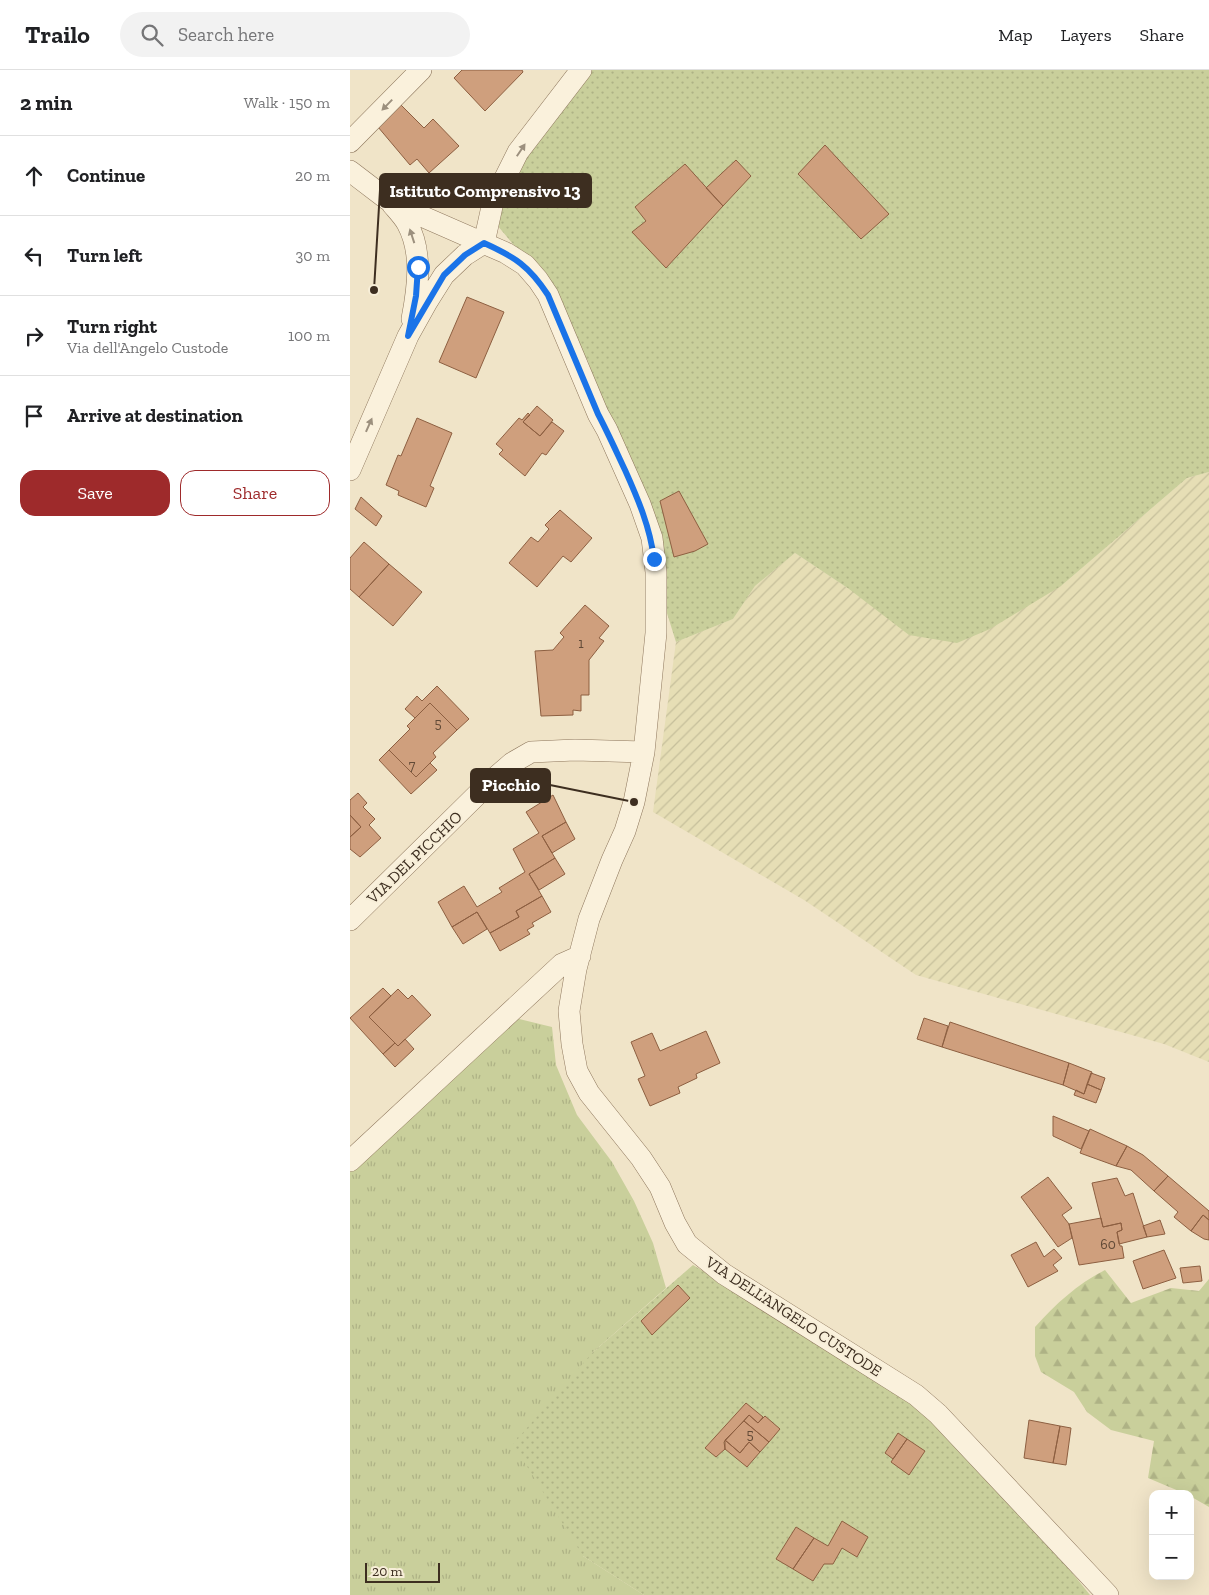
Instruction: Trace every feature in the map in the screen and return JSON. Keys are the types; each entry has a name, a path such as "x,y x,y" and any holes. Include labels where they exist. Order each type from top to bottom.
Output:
{"street":[{"path":"350,142 421,70"},
{"path":"350,470 408,336 444,275 465,255 484,243 493,202 518,152 581,70"},
{"name":"VIA DELL'ANGELO CUSTODE","path":"350,171 388,200 506,253 525,265 538,280 548,295 598,414 640,504 652,538 656,572 656,634 644,752 634,802 625,831 589,919 576,969 570,1011 572,1044 577,1072 589,1093 641,1158 660,1187 675,1223 687,1244 724,1274 916,1395 951,1426 1108,1595"},
{"path":"388,200 406,221 414,239 418,267 416,296 408,336"},
{"name":"VIA DEL PICCHIO","path":"350,920 490,782 512,763 531,752 575,750 644,752"},
{"path":"350,1161 562,964 580,956"}],"shaded area":[{"path":"1209,472 1209,1062 1164,1044 916,975 804,900 653,812 676,642 733,619 755,586 795,553 849,589 1061,586 1187,478"}],"green space":[{"path":"586,70 1209,70 1209,472 1187,478 1061,586 990,629 957,643 909,635 849,589 795,553 755,586 733,619 676,642 588,361 528,262 481,206"},
{"path":"511,1017 552,1027 556,1065 577,1115 612,1162 634,1201 653,1243 666,1288 592,1353 583,1556 644,1595 350,1595 350,1167"},
{"path":"693,1265 790,1323 921,1410 1038,1530 1090,1595 644,1595 583,1556 513,1444 592,1353"},
{"path":"1105,1270 1131,1303 1171,1288 1199,1291 1209,1279 1209,1507 1194,1498 1194,1490 1176,1490 1148,1478 1154,1441 1111,1430 1087,1412 1074,1392 1041,1372 1035,1356 1035,1327 1067,1295"}],"building":[{"path":"462,70 522,70 523,72 485,111 454,78"},
{"path":"401,105 424,128 433,119 459,146 429,173 417,159 410,165 378,127"},
{"path":"825,145 889,214 861,239 798,174"},
{"path":"736,160 751,176 723,206 706,188"},
{"path":"685,164 723,206 666,268 632,232 646,221 635,207"},
{"path":"467,297 504,312 476,378 439,362"},
{"path":"537,406 553,420 540,436 523,422"},
{"path":"528,413 530,415 523,422 540,436 552,422 564,431 546,455 542,453 525,476 499,454 503,450 496,444 519,418 522,420"},
{"path":"417,418 452,433 430,486 434,488 426,507 398,495 399,491 386,485 398,455 401,456"},
{"path":"679,491 708,544 695,551 674,557 660,501"},
{"path":"361,497 382,516 376,526 355,509"},
{"path":"560,510 592,538 571,562 563,556 537,587 509,563 531,537 538,542 549,529 545,525"},
{"path":"364,542 389,564 359,597 350,589 350,558"},
{"path":"389,564 422,592 393,626 359,597"},
{"path":"585,605 609,626 599,638 604,641 589,660 589,695 581,695 581,711 573,710 573,715 541,716 535,651 553,650 564,637 560,633"},
{"path":"437,686 469,719 457,730 430,703 415,718 405,709 417,696 422,701"},
{"path":"430,703 457,730 433,753 436,757 416,777 389,750 410,729 407,726"},
{"path":"389,750 416,777 430,763 437,770 411,794 379,760"},
{"path":"358,793 367,803 363,807 375,819 369,825 381,838 360,857 350,849 350,837 361,827 350,815 350,800"},
{"path":"553,795 566,822 542,836 555,858 529,874 542,896 516,911 519,917 490,933 477,912 452,927 438,902 464,886 477,907 502,892 499,888 525,872 513,849 539,833 526,812"},
{"path":"350,815 361,827 350,837"},
{"path":"566,822 575,839 552,853 542,836"},
{"path":"555,858 565,874 539,890 529,874"},
{"path":"542,896 551,912 532,923 534,926 527,930 530,934 500,951 490,933 519,917 516,911"},
{"path":"477,912 487,929 463,944 452,927"},
{"path":"383,988 391,996 369,1017 395,1043 383,1054 350,1018"},
{"path":"398,989 408,999 412,995 431,1015 398,1046 369,1017"},
{"path":"924,1018 948,1026 942,1047 917,1039"},
{"path":"950,1022 1069,1063 1063,1085 942,1047"},
{"path":"706,1031 720,1063 696,1074 697,1078 678,1087 680,1093 650,1106 638,1079 645,1076 631,1042 652,1033 660,1051"},
{"path":"405,1039 414,1049 395,1067 383,1054 395,1043 398,1046"},
{"path":"1069,1063 1092,1072 1084,1094 1063,1085"},
{"path":"1091,1073 1105,1078 1101,1090 1087,1084"},
{"path":"1087,1084 1101,1090 1096,1103 1074,1095 1076,1090 1084,1094"},
{"path":"1053,1116 1089,1131 1081,1149 1053,1136"},
{"path":"1090,1129 1127,1146 1116,1166 1080,1153"},
{"path":"1127,1146 1143,1155 1168,1176 1154,1191 1131,1170 1116,1166"},
{"path":"1168,1176 1209,1211 1209,1220 1203,1215 1191,1231 1174,1217 1178,1212 1154,1191"},
{"path":"1048,1177 1072,1208 1062,1215 1069,1224 1072,1238 1058,1247 1021,1197"},
{"path":"1117,1178 1125,1196 1133,1193 1147,1237 1119,1244 1117,1232 1122,1230 1121,1223 1103,1227 1092,1183"},
{"path":"1203,1215 1209,1220 1209,1240 1191,1231"},
{"path":"1101,1218 1103,1227 1121,1223 1122,1230 1117,1232 1124,1258 1079,1265 1069,1224"},
{"path":"1160,1220 1165,1234 1147,1237 1143,1226"},
{"path":"1036,1242 1044,1257 1054,1249 1062,1258 1053,1265 1058,1271 1028,1287 1011,1255"},
{"path":"1164,1250 1176,1278 1143,1289 1133,1261"},
{"path":"1200,1266 1202,1281 1183,1283 1180,1268"},
{"path":"678,1285 690,1298 652,1335 641,1321"},
{"path":"746,1403 763,1417 758,1423 749,1415 724,1442 725,1449 716,1457 705,1448"},
{"path":"749,1415 758,1423 765,1416 780,1429 769,1442 744,1421"},
{"path":"1029,1420 1060,1426 1053,1463 1024,1458"},
{"path":"744,1421 769,1442 760,1452 749,1442 740,1453 725,1440"},
{"path":"1060,1426 1071,1428 1066,1465 1053,1463"},
{"path":"898,1433 907,1439 893,1459 885,1453"},
{"path":"907,1439 925,1451 909,1475 891,1462"},
{"path":"725,1440 740,1453 749,1442 760,1452 747,1467 725,1449"},
{"path":"842,1521 868,1537 857,1557 842,1548 833,1564 824,1564 813,1581 793,1569 814,1538 828,1546"},
{"path":"796,1527 814,1538 793,1569 776,1559"}],"place":[{"name":"Istituto Comprensivo 13","path":"374,290"},
{"name":"Picchio","path":"634,802"}],"route":[{"path":"418,267 416,296 408,336 444,275 465,255 484,243 506,253 525,265 538,280 548,295 598,414 640,504 652,538 654,559"}]}
